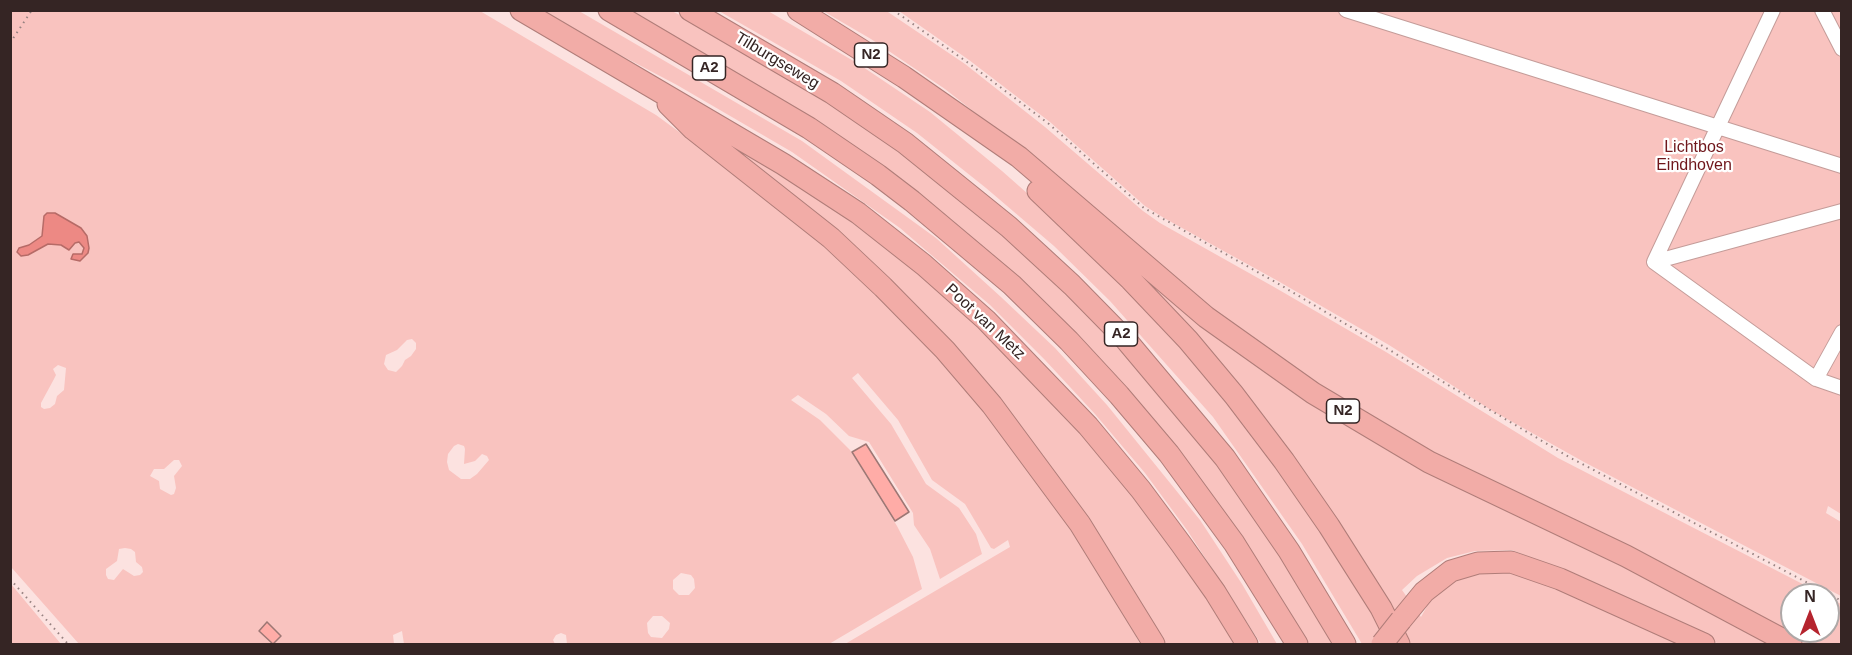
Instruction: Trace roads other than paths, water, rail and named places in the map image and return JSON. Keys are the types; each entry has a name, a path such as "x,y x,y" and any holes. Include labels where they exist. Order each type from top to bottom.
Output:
{"highway":[{"path":"521,10 646,83 693,129 831,238 884,287 945,350 992,405 1080,524 1154,645"},
{"name":"A2","path":"609,10 809,128 878,175 946,228 1012,285 1119,395 1168,454 1250,566 1297,645"},
{"name":"Tilburgseweg","path":"690,10 832,93 905,143 1044,258 1126,340 1200,427 1247,488 1289,551 1345,645"},
{"name":"N2","path":"798,10 896,71 1026,163 1206,317 1313,393 1429,462 1626,556 1791,645"},
{"name":"Poot van Metz","path":"646,83 783,164 858,213 924,265 986,320 1088,426 1141,490 1215,592 1247,645"},
{"name":"N2","path":"942,105 1077,226 1188,340 1234,395 1329,526 1375,599 1399,645"},
{"path":"1382,645 1424,592 1451,571 1478,563 1510,562 1560,579 1704,645"}],"street":[{"path":"1346,10 1842,166"},
{"path":"1654,262 1773,10"},
{"path":"1822,10 1842,49"},
{"path":"1654,262 1842,211"},
{"path":"1654,262 1816,379 1842,388"},
{"path":"1816,379 1842,332"}],"park label":[{"name":"Lichtbos Eindhoven","path":"1694,157"}]}
